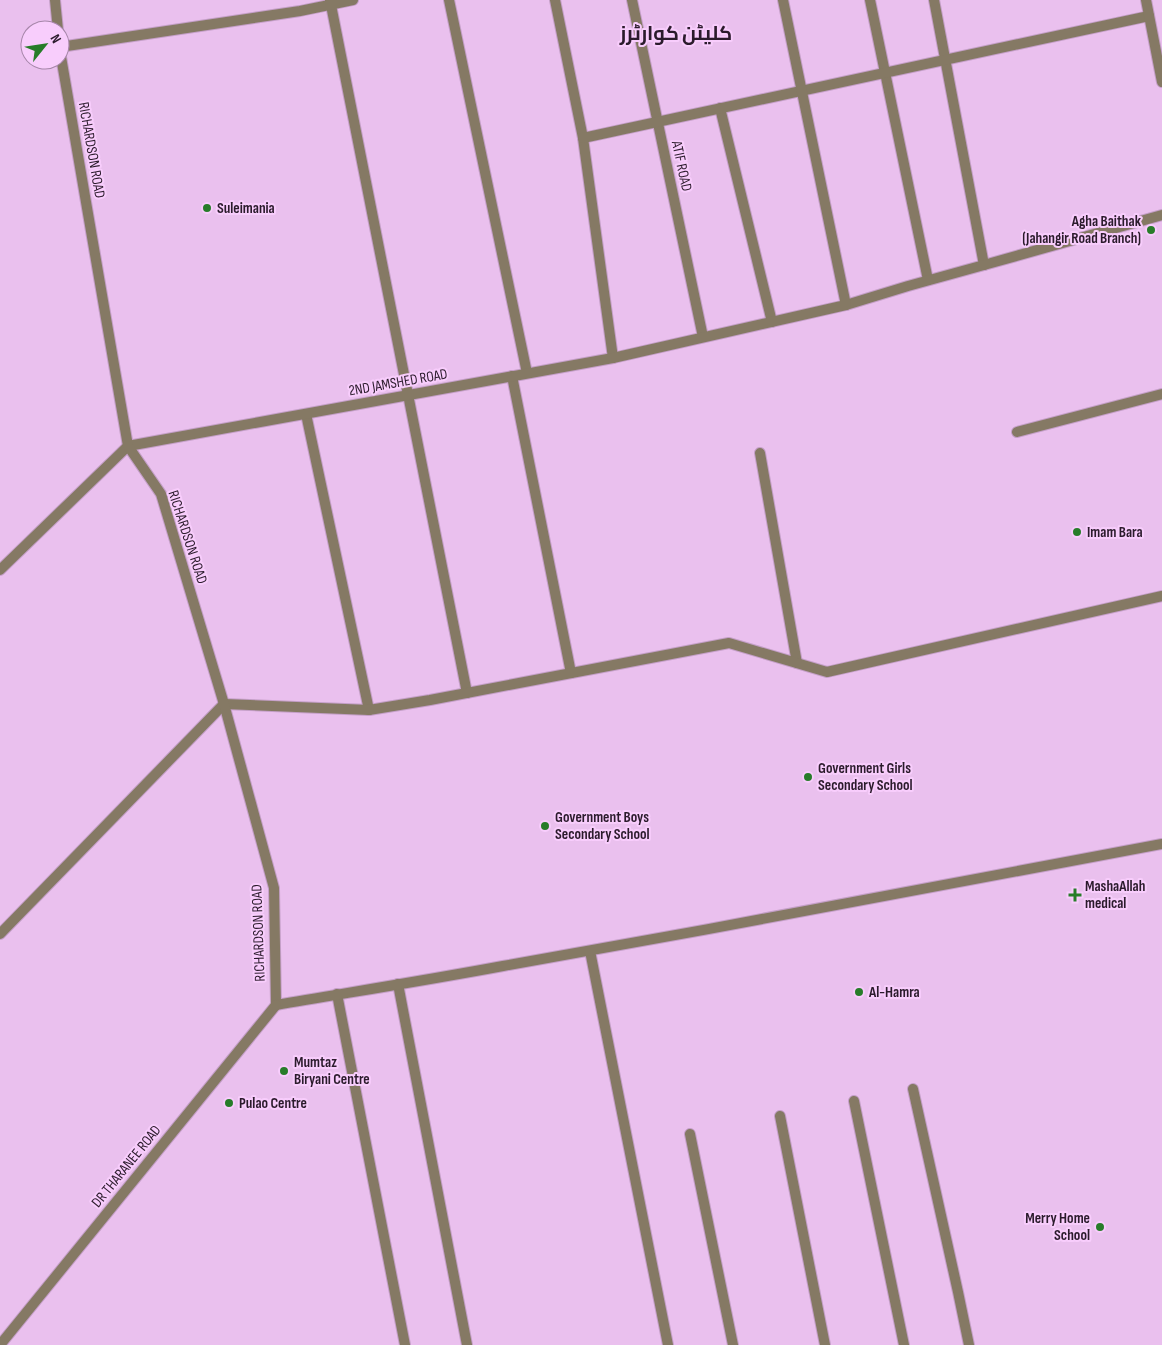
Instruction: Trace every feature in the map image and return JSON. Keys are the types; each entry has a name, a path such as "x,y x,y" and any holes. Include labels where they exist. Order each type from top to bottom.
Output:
{"street":[{"path":"55,0 57,20"},
{"path":"70,46 300,11 330,2 353,0"},
{"path":"449,0 528,373"},
{"path":"555,0 583,138 612,358"},
{"name":"ATIF ROAD","path":"632,0 703,337"},
{"path":"783,0 846,305"},
{"path":"870,0 928,280"},
{"path":"934,0 984,265"},
{"path":"1146,0 1162,82"},
{"path":"330,2 467,693"},
{"path":"583,138 1149,16"},
{"name":"RICHARDSON ROAD","path":"63,70 128,446 161,494 224,704 274,888 276,1005"},
{"path":"720,108 772,322"},
{"name":"2ND JAMSHED ROAD","path":"128,446 612,358 846,305 1162,214"},
{"path":"512,376 571,673"},
{"path":"1017,432 1162,394"},
{"path":"306,414 369,710"},
{"path":"0,570 128,446"},
{"path":"760,453 797,663"},
{"path":"0,934 224,704 369,710 729,643 827,672 1162,596"},
{"path":"276,1005 590,951 1162,844"},
{"path":"590,951 668,1345"},
{"path":"398,984 467,1345"},
{"path":"337,994 405,1345"},
{"name":"DR THARANEE ROAD","path":"0,1345 276,1005"},
{"path":"913,1089 969,1345"},
{"path":"854,1101 904,1345"},
{"path":"780,1116 825,1345"},
{"path":"690,1134 733,1345"}],"place":[{"name":"Suleimania","path":"207,208"},
{"name":"Agha Baithak (Jahangir Road Branch)","path":"1151,230"},
{"name":"Imam Bara","path":"1077,532"},
{"name":"Government Girls Secondary School","path":"808,777"},
{"name":"Government Boys Secondary School","path":"545,826"},
{"name":"MashaAllah medical","path":"1075,895"},
{"name":"Al-Hamra","path":"859,992"},
{"name":"Mumtaz Biryani Centre","path":"284,1071"},
{"name":"Pulao Centre","path":"229,1103"},
{"name":"Merry Home School","path":"1100,1227"}],"district":[{"name":"کلیٹن کوارٹرز","path":"676,33"}]}
